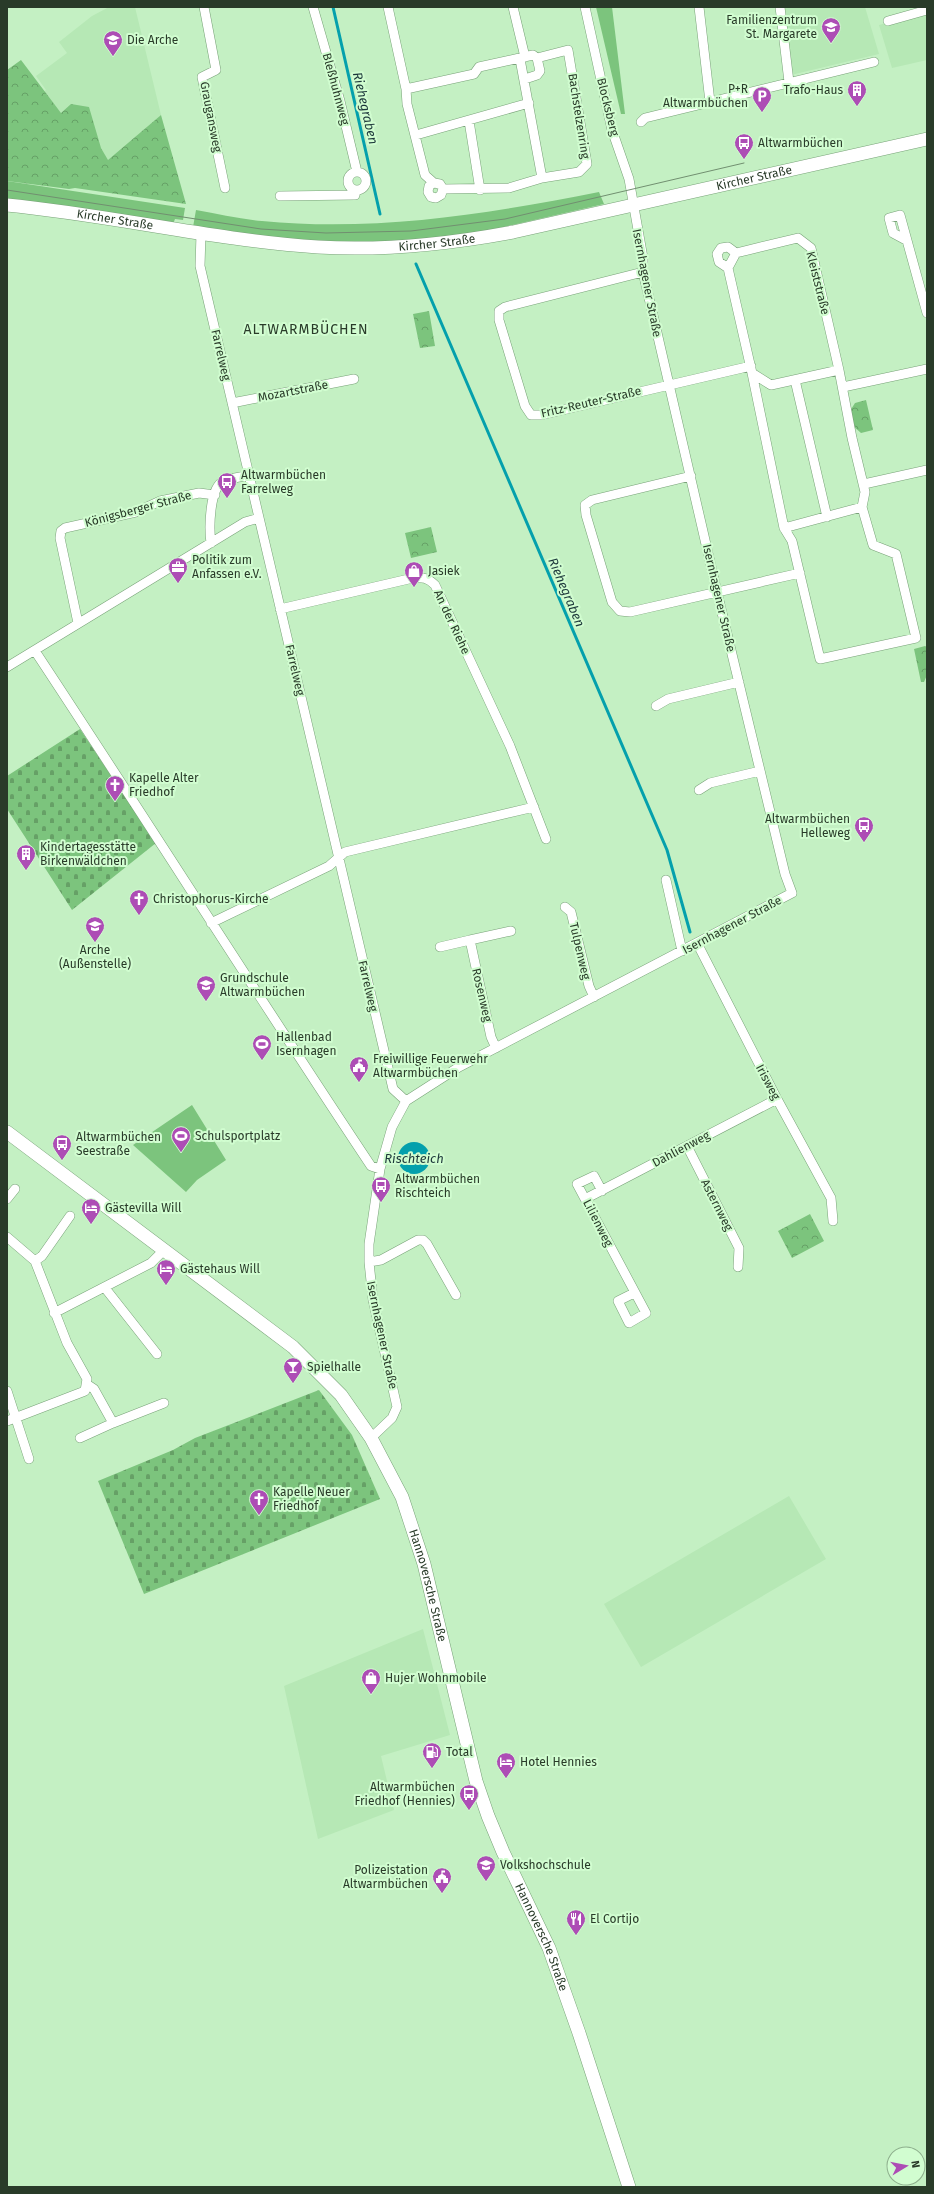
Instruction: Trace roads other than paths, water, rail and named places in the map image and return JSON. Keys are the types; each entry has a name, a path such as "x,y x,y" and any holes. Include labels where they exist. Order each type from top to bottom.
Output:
{"main road":[{"name":"Kircher Straße","path":"7,204 87,214 201,234 320,247 417,247 464,242 514,232 927,139"},
{"name":"Hannoversche Straße","path":"7,1132 294,1347 341,1395 371,1438 402,1497 424,1564 476,1781 488,1816 503,1852 549,1948 580,2033 629,2187"}],"street":[{"name":"Graugansweg","path":"204,7 216,70 202,77 225,188"},
{"name":"Bleßhuhnweg","path":"280,196 355,195 356,190 350,187 348,181 350,174 356,172 340,102 313,7"},
{"path":"388,7 406,89 407,104 425,175 434,183 440,184 443,189"},
{"path":"513,7 528,103 542,178"},
{"name":"Blocksberg","path":"584,7 612,130 629,180 633,205"},
{"path":"699,7 710,102"},
{"path":"780,7 789,82"},
{"path":"888,20 927,10"},
{"name":"Bachstelzenring","path":"406,89 474,74 479,67 533,55 537,58 568,50 587,164 580,172 542,178 509,188 480,190 443,189 441,195 436,198 431,197 428,192 429,186 434,183"},
{"path":"525,79 537,75 540,71 537,58"},
{"path":"641,122 645,118 874,62"},
{"path":"416,136 528,103"},
{"path":"469,121 480,190"},
{"name":"Isernhagener Straße","path":"371,1438 392,1418 397,1407 373,1300 369,1262 369,1244 380,1170 392,1127 406,1101 432,1083 496,1048 792,893 785,874 690,476 643,272 643,258 633,205"},
{"name":"Farrelweg","path":"201,234 200,266 338,858 393,1089 406,1101"},
{"name":"Kleiststraße","path":"839,370 811,248 798,238 736,253 728,247 721,248 717,254 719,262 728,268 752,370 784,528 792,541 820,659 916,638 896,554 873,545 862,507"},
{"path":"906,240 927,313"},
{"path":"728,268 736,253"},
{"name":"Fritz-Reuter-Straße","path":"643,272 505,307 499,311 499,320 525,406 531,415 541,415 669,385"},
{"path":"843,387 927,369"},
{"path":"669,385 752,370 771,385 839,370 843,387 842,394 866,492 862,507 784,528"},
{"name":"Mozartstraße","path":"232,403 354,379"},
{"path":"795,380 827,517"},
{"path":"864,484 927,470"},
{"path":"211,543 208,526 218,486 223,481 249,475"},
{"path":"690,476 592,500 585,505 586,515 612,602 620,611 630,612 800,573"},
{"name":"Königsberger Straße","path":"78,623 60,538 61,531 65,528 136,512 160,501 199,493 215,495"},
{"path":"7,667 245,522 259,518"},
{"name":"An der Riehe","path":"280,609 413,578 422,577 429,579 435,585 505,736 546,839"},
{"path":"35,651 164,846 268,1012 368,1162 371,1166 380,1170"},
{"path":"656,706 668,699 739,682"},
{"path":"699,790 710,783 760,771"},
{"path":"211,923 328,866 345,852 534,807"},
{"path":"666,880 682,951"},
{"name":"Tulpenweg","path":"565,907 571,912 588,986 594,997"},
{"path":"440,947 511,931"},
{"name":"Rosenweg","path":"470,940 491,1036 496,1048"},
{"name":"Irisweg","path":"697,944 777,1099 831,1198 833,1222"},
{"name":"Dahlienweg","path":"585,1199 777,1099"},
{"name":"Asternweg","path":"687,1146 739,1248 738,1267"},
{"name":"Lilienweg","path":"602,1191 594,1176 577,1184 634,1293"},
{"path":"7,1198 15,1189"},
{"path":"35,1262 42,1256 70,1216"},
{"path":"7,1238 35,1262 54,1313 67,1343 87,1380 88,1385 85,1391 12,1419"},
{"path":"369,1262 381,1260 418,1240 423,1240 427,1244 456,1295"},
{"path":"54,1313 151,1263 164,1250"},
{"path":"105,1288 157,1354"},
{"path":"88,1385 94,1388 113,1423"},
{"path":"7,1391 12,1419 29,1459"},
{"path":"80,1438 164,1403"}],"water":[{"name":"Rischteich","path":"411,1142 417,1142 426,1146 430,1158 426,1170 417,1174 411,1174 402,1170 398,1161 398,1155 402,1146"}],"waterway":[{"name":"Riehegraben","path":"333,7 380,214"},
{"name":"Riehegraben","path":"416,264 667,850 690,932"}],"tram line":[{"path":"7,190 261,229 326,233 411,231 505,219 744,163"}],"place":[{"name":"Familienzentrum St. Margarete","path":"831,44"},
{"name":"Die Arche","path":"113,57"},
{"name":"Trafo-Haus","path":"857,107"},
{"name":"P+R Altwarmbüchen","path":"762,113"},
{"name":"Altwarmbüchen","path":"744,160"},
{"name":"Altwarmbüchen Farrelweg","path":"227,499"},
{"name":"Politik zum Anfassen e.V.","path":"178,584"},
{"name":"Jasiek","path":"414,588"},
{"name":"Kapelle Alter Friedhof","path":"115,802"},
{"name":"Altwarmbüchen Helleweg","path":"864,843"},
{"name":"Kindertagesstätte Birkenwäldchen","path":"26,871"},
{"name":"Christophorus-Kirche","path":"139,916"},
{"name":"Arche (Außenstelle)","path":"95,943"},
{"name":"Grundschule Altwarmbüchen","path":"206,1002"},
{"name":"Hallenbad Isernhagen","path":"262,1061"},
{"name":"Freiwillige Feuerwehr Altwarmbüchen","path":"359,1083"},
{"name":"Schulsportplatz","path":"181,1153"},
{"name":"Altwarmbüchen Seestraße","path":"62,1161"},
{"name":"Altwarmbüchen Rischteich","path":"381,1203"},
{"name":"Gästevilla Will","path":"91,1225"},
{"name":"Gästehaus Will","path":"166,1286"},
{"name":"Spielhalle","path":"293,1384"},
{"name":"Kapelle Neuer Friedhof","path":"259,1516"},
{"name":"Hujer Wohnmobile","path":"371,1695"},
{"name":"Total","path":"432,1769"},
{"name":"Hotel Hennies","path":"506,1779"},
{"name":"Altwarmbüchen Friedhof (Hennies)","path":"469,1811"},
{"name":"Volkshochschule","path":"486,1882"},
{"name":"Polizeistation Altwarmbüchen","path":"442,1894"},
{"name":"El Cortijo","path":"576,1936"}],"district":[{"name":"ALTWARMBÜCHEN","path":"306,329"}]}
